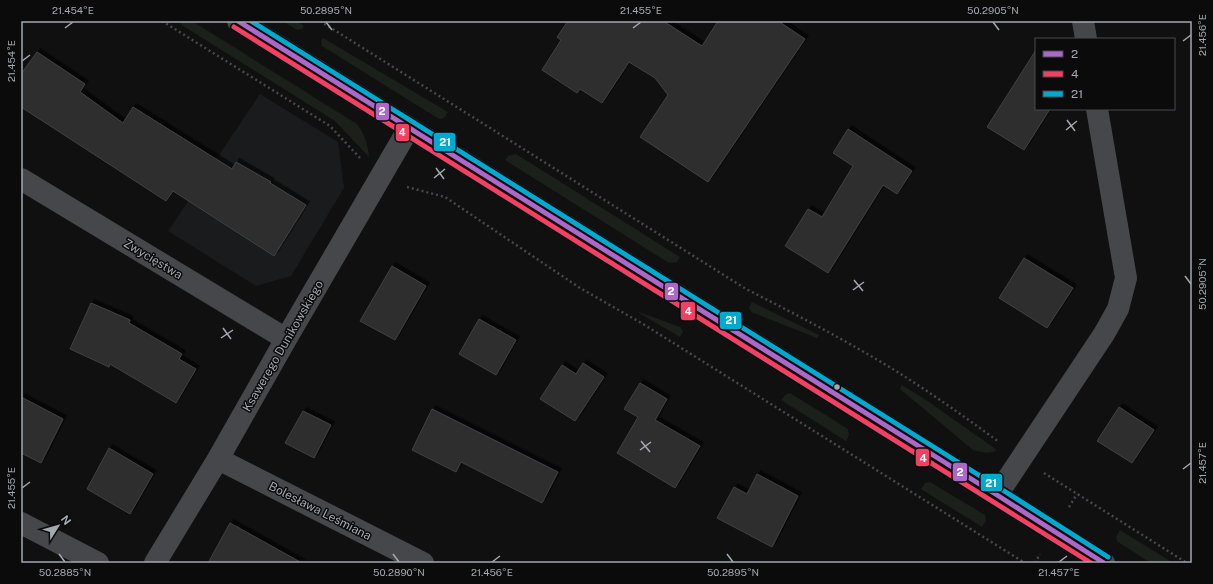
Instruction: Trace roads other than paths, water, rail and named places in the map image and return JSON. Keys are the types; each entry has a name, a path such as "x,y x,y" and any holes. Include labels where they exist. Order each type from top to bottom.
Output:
{"main road":[{"path":"238,21 1104,563"}],"street":[{"path":"1083,21 1086,38"},
{"path":"997,495 1104,334 1118,309 1126,278 1097,110"},
{"name":"Ksawerego Dunikowskiego","path":"155,563 218,459 409,128"},
{"name":"Zwycięstwa","path":"21,180 286,340"},
{"name":"Bolesława Leśmiana","path":"218,459 423,563"},
{"path":"21,523 98,563"}]}
